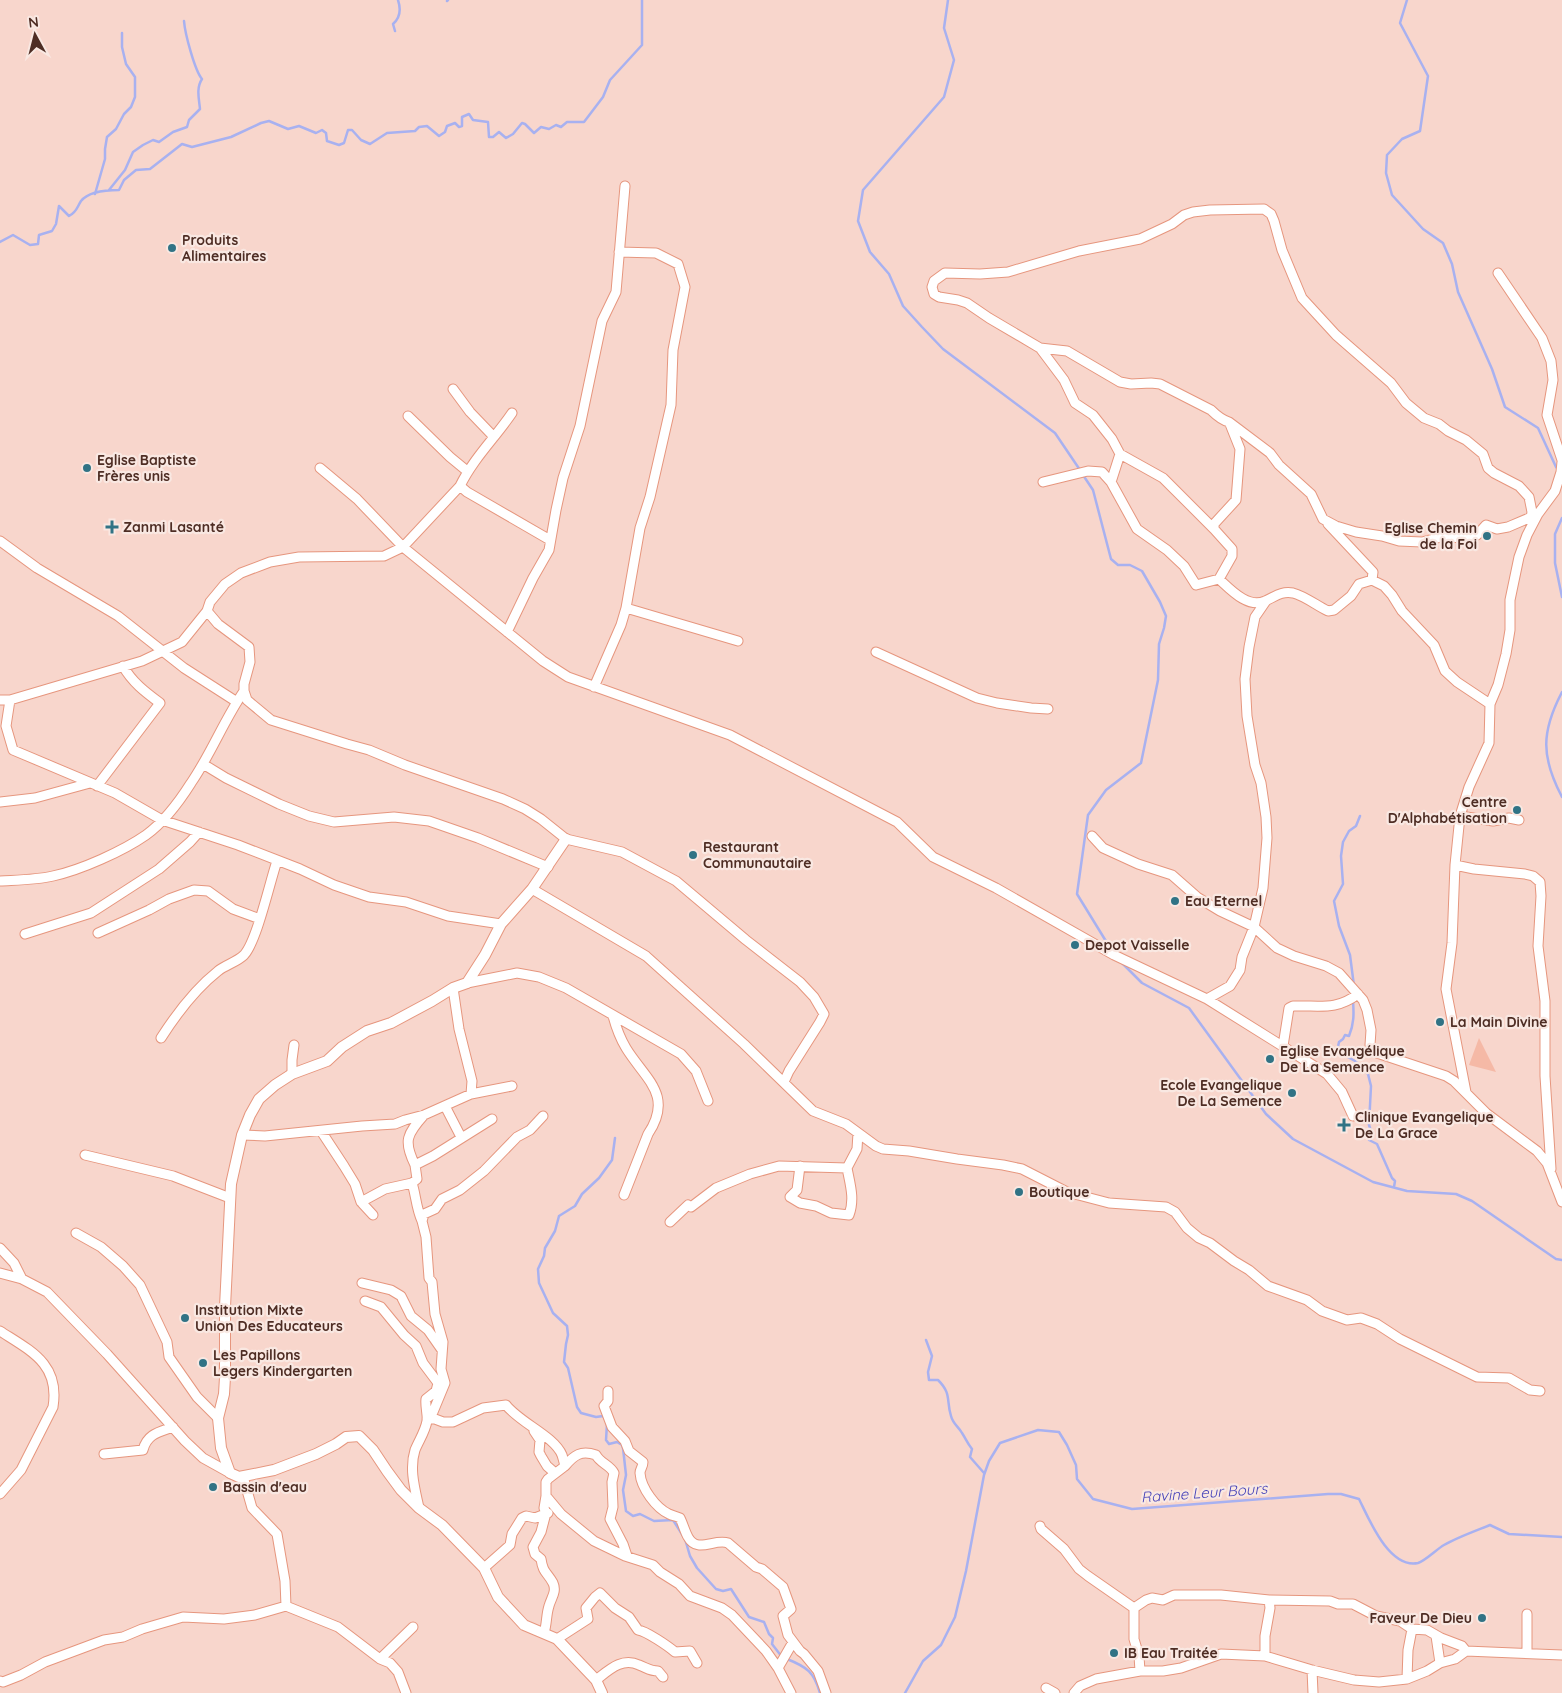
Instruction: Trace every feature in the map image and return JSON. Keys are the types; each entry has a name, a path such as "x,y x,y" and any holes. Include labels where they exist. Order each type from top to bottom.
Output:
{"street":[{"path":"507,632 549,550 563,478 580,426 602,321 616,292 625,186"},
{"path":"1043,482 1088,471 1102,472 1111,482 1137,529 1167,550 1184,566 1196,584 1219,579 1232,556 1232,549 1163,478 1120,454 1112,439 1093,415 1075,403 1064,380 1040,348 967,303 939,297 934,294 932,287 934,281 945,273 980,274 1008,272 1079,250 1140,240 1172,224 1184,215 1194,212 1264,209 1271,214 1274,221 1282,250 1302,298 1336,335 1390,383 1406,403 1424,418 1440,424 1448,431 1466,440 1483,454 1488,468 1520,486 1529,496 1532,512 1535,516"},
{"path":"594,687 622,625 626,608 640,528 650,497 671,405 672,350 685,287 678,264 656,253 619,252"},
{"path":"1466,1092 1446,988 1452,943 1455,864 1460,816 1469,787 1489,743 1490,704 1498,685 1506,654 1510,630 1510,600 1516,572 1535,516 1554,491 1561,472 1562,461 1547,415 1553,380 1551,361 1542,338 1498,273"},
{"path":"1040,348 1067,351 1120,382 1160,384 1211,410 1223,421 1229,422 1270,453 1279,465 1311,494 1323,518 1373,572 1372,580"},
{"path":"453,389 470,412 494,437"},
{"path":"0,700 10,700 123,666 163,652 182,642 207,611 210,602 225,584 241,573 270,562 299,557 384,556 403,547 460,486 467,471 512,413"},
{"path":"408,416 467,471"},
{"path":"1214,529 1214,524 1236,500 1240,449 1229,422"},
{"path":"1111,482 1120,454"},
{"path":"320,468 362,504 403,547 543,661 568,677 730,735 897,822 933,857 996,888 1114,955 1207,999 1283,1046 1326,1074 1342,1092 1354,1116"},
{"path":"460,486 467,492 550,540"},
{"path":"1323,518 1336,526 1356,532 1382,536 1399,542 1422,542 1445,536 1460,538 1477,535 1486,525 1497,530 1535,516"},
{"path":"0,541 37,568 118,616 163,652 237,702"},
{"path":"1219,579 1238,597 1258,604 1276,594 1294,594 1328,612 1334,610 1351,596 1358,584 1372,580 1384,586 1402,611 1434,645 1446,671 1457,682 1490,704"},
{"path":"1207,999 1233,982 1240,970 1242,957 1254,926 1263,888 1267,838 1261,783 1255,765 1247,716 1245,679 1255,617 1266,601"},
{"path":"626,608 738,641"},
{"path":"0,881 53,876 84,866 117,852 147,834 170,812 191,784 244,691 250,662 249,648 218,624 207,611"},
{"path":"876,652 977,698 996,704 1048,709"},
{"path":"0,802 35,798 94,784 160,703 142,690 123,666"},
{"path":"244,691 247,700 271,720 369,750 405,765 503,799 542,819 566,839 622,852 676,881 746,940 800,982 814,997 824,1014 784,1082"},
{"path":"10,700 6,726 13,750 115,793 162,820 300,869 334,885 369,897 406,902 448,916 501,924"},
{"path":"203,764 226,778 279,804 309,816 334,822 394,817 429,821 478,838 548,867"},
{"path":"1460,816 1493,821 1509,818 1519,820"},
{"path":"24,934 91,913 159,869 199,832"},
{"path":"1092,836 1103,848 1138,864 1172,876 1197,897 1220,911 1254,926 1277,948 1294,956 1326,966 1339,973 1353,997"},
{"path":"466,983 485,955 501,924 532,889 566,839"},
{"path":"160,1038 178,1011 197,989 219,970 243,955 260,919 276,861"},
{"path":"1455,864 1474,869 1525,874 1533,876 1540,882 1538,946 1545,1001 1544,1076 1552,1176"},
{"path":"532,889 646,956 814,1110 846,1124 876,1146 883,1149 909,1151 1022,1169 1066,1192 1108,1203 1166,1207 1175,1212 1187,1228 1199,1238 1210,1243 1249,1270 1268,1286 1306,1300 1322,1311 1347,1320 1361,1318 1377,1324 1400,1339 1477,1377 1509,1378 1530,1390 1540,1391"},
{"path":"98,933 169,899 194,890 208,891 233,909 260,919"},
{"path":"235,1475 221,1448 218,1418 224,1394 225,1377 225,1307 230,1198 242,1135 259,1099 275,1085 292,1074 327,1061 342,1047 367,1031 391,1023 453,988 466,983 517,973 531,975 566,988 682,1054 696,1071 708,1100"},
{"path":"453,988 459,1029 472,1081 471,1094"},
{"path":"1283,1046 1289,1008 1298,1005 1328,1007 1353,997 1363,1000 1368,1010 1371,1030 1370,1044 1373,1050 1446,1076 1466,1092 1486,1114 1537,1151 1547,1163 1562,1202"},
{"path":"613,1016 616,1029 626,1048 654,1085 660,1108 624,1195"},
{"path":"292,1074 294,1045"},
{"path":"242,1135 265,1136 395,1124 424,1115 471,1094 512,1086"},
{"path":"446,1106 461,1138"},
{"path":"361,1202 385,1190 412,1183 417,1179 415,1165 408,1145 408,1138 424,1115"},
{"path":"422,1221 424,1214 435,1209 442,1199 460,1190 484,1171 518,1137 530,1130 543,1116"},
{"path":"415,1165 433,1156 492,1119"},
{"path":"322,1131 355,1184 361,1202 372,1215"},
{"path":"800,1166 797,1190 790,1197 800,1203 816,1206 831,1213 849,1215 852,1207 852,1194 847,1168 857,1149 858,1133"},
{"path":"85,1155 173,1176 230,1198"},
{"path":"670,1222 688,1205 691,1207 716,1188 735,1179 779,1166 847,1168"},
{"path":"412,1183 426,1237 429,1278 432,1282 435,1314 443,1342 441,1369 445,1386 440,1391 433,1412 428,1419 423,1436 415,1451 413,1478 419,1508"},
{"path":"76,1233 101,1247 123,1266 140,1285 167,1342 169,1357 197,1397 218,1418"},
{"path":"0,1248 14,1263 22,1279"},
{"path":"0,1273 22,1279 47,1292 203,1458 244,1480 252,1508 276,1534 285,1581 286,1606"},
{"path":"362,1283 391,1290 401,1296 411,1316 428,1330 442,1350"},
{"path":"365,1301 381,1307 404,1335 416,1346 423,1363 438,1384 436,1391 426,1399 425,1409 428,1419"},
{"path":"0,1331 32,1352 49,1369 55,1398 53,1407 21,1470 0,1494"},
{"path":"608,1391 608,1401 604,1406 606,1414 612,1428 625,1441 629,1451 643,1462 640,1471 646,1492 660,1509 680,1518 686,1529 686,1535 695,1544 728,1543 783,1587 791,1609 783,1616 788,1635 818,1671 826,1693"},
{"path":"428,1419 453,1422 483,1408 506,1405 514,1414 558,1448 562,1454 565,1466"},
{"path":"104,1454 143,1450 145,1443 151,1435 173,1427"},
{"path":"533,1428 540,1440 539,1452 547,1466 555,1473"},
{"path":"235,1475 274,1470 316,1454 346,1437 358,1436 373,1450 401,1490 419,1508 442,1525 484,1568 498,1596 524,1625 557,1639 596,1680 602,1693"},
{"path":"544,1633 549,1605 555,1589 553,1583 543,1570 541,1559 535,1554 533,1547 541,1532 546,1512 544,1508 546,1482 578,1454 596,1455 598,1460 612,1469 614,1473 612,1482 613,1507 610,1519 621,1539 627,1556"},
{"path":"546,1496 561,1514 594,1541 653,1565 679,1584 690,1596 722,1608 732,1615 764,1648 782,1662 791,1693"},
{"path":"484,1568 510,1545 512,1534 522,1518 526,1516 535,1518 546,1512 561,1514"},
{"path":"1040,1526 1064,1549 1079,1569 1134,1608"},
{"path":"557,1639 588,1619 586,1608 594,1596 600,1593 615,1608 629,1617 638,1630 644,1630 648,1635 675,1652 690,1652 697,1663"},
{"path":"1134,1608 1152,1598 1163,1600 1174,1595 1221,1595 1269,1600 1320,1600 1353,1604 1376,1616 1400,1621 1412,1629 1427,1630 1436,1636 1462,1646 1466,1651"},
{"path":"1265,1656 1265,1636 1270,1608 1269,1600"},
{"path":"0,1681 3,1682 52,1659 104,1640 123,1637 142,1629 183,1617 224,1619 255,1615 286,1606 338,1627 380,1659 390,1663 398,1672 406,1693"},
{"path":"1134,1608 1134,1639 1139,1656 1140,1671"},
{"path":"1526,1653 1527,1614"},
{"path":"380,1659 413,1627"},
{"path":"1406,1679 1412,1629"},
{"path":"1436,1636 1440,1663"},
{"path":"782,1662 794,1642"},
{"path":"1074,1693 1080,1686 1096,1679 1140,1671 1163,1671 1180,1668 1221,1654 1265,1656 1312,1670 1368,1682 1406,1679 1440,1663 1455,1659 1466,1651 1562,1655"},
{"path":"596,1680 621,1662 630,1662 648,1670 658,1671 663,1677"},
{"path":"1312,1670 1313,1693"},
{"path":"1046,1688 1055,1693"}],"shaded area":[{"path":"1479,1038 1496,1072 1469,1065"}],"waterway":[{"path":"395,31 393,24 398,19 400,13 398,0"},
{"path":"0,242 13,235 30,245 38,244 39,235 52,231 56,224 59,206 69,216 84,198 99,192 119,190 124,180 136,170 150,169 182,144 192,147 231,137 269,121 288,129 299,126 316,133 322,130 326,133 327,141 339,145 344,143 348,130 352,130 361,140 370,144 387,133 415,131 419,127 427,126 439,136 445,132 447,126 455,123 459,127 462,126 462,117 469,114 473,120 488,122 489,137 493,137 499,132 506,138 513,134 522,123 534,133 541,127 549,129 556,125 561,127 567,122 584,122 603,97 610,80 642,45 642,0"},
{"path":"948,0 944,28 954,60 944,97 863,190 858,221 870,252 889,274 903,306 943,349 1055,433 1080,470"},
{"path":"1407,0 1400,23 1428,76 1420,131 1402,139 1387,155 1386,173 1392,195 1423,229 1443,243 1452,264 1458,292 1492,369 1505,407 1538,428 1558,469"},
{"path":"109,190 125,170 133,152 153,140 159,142 173,132 187,127 189,120 200,109 198,90 202,79 191,52 184,21"},
{"path":"95,194 105,159 107,137 116,129 124,114 131,107 135,97 135,77 126,64 122,47 122,33"},
{"path":"1083,475 1093,490 1111,559 1118,565 1130,565 1142,571 1166,616 1159,644 1158,680 1141,763 1106,790 1088,815 1077,894 1112,951"},
{"path":"1562,518 1555,534 1555,563 1562,597"},
{"name":"Ravine Leur Bours","path":"1562,692 1550,720 1546,745 1550,769 1562,797"},
{"path":"1354,986 1350,955 1339,926 1334,901 1343,884 1341,856 1343,842 1349,831 1356,826 1360,816"},
{"path":"1120,961 1142,983 1189,1008 1266,1114 1293,1139 1373,1182 1407,1191 1456,1194 1472,1201 1556,1259 1562,1260"},
{"path":"1353,1001 1351,1032 1349,1036 1345,1035 1339,1042 1337,1051 1355,1061 1368,1074 1371,1086 1369,1125 1371,1131 1369,1140 1377,1144 1395,1181 1394,1187"},
{"path":"605,1419 603,1416 596,1417 581,1413 577,1407 568,1368 564,1362 568,1335 567,1326 553,1313 539,1283 538,1269 544,1256 545,1248 555,1231 559,1216 575,1206 582,1194 599,1178 612,1160 615,1138"},
{"path":"926,1340 932,1356 928,1372 929,1380 938,1380 945,1389 952,1419 972,1449 970,1457 984,1473"},
{"path":"607,1424 606,1440 609,1444 617,1442 623,1448 626,1475 623,1490 626,1511 633,1516 640,1514 654,1521 673,1520 685,1539 690,1556 697,1568 716,1589 723,1591 731,1589 749,1617 764,1622 769,1634 773,1638 772,1644 782,1657"},
{"name":"Ravine Leur Bours","path":"905,1693 923,1661 941,1645 955,1617 966,1571 984,1475 989,1461 1000,1443 1038,1430 1059,1432 1076,1465 1077,1479 1093,1499 1132,1509 1341,1494 1359,1499 1381,1541 1389,1551 1408,1563 1421,1562 1449,1542 1490,1525 1509,1534 1562,1537"},
{"path":"787,1659 809,1671 820,1693"}],"place":[{"name":"Produits Alimentaires","path":"172,248"},
{"name":"Eglise Baptiste Frères unis","path":"87,468"},
{"name":"Zanmi Lasanté","path":"112,527"},
{"name":"Eglise Chemin de la Foi","path":"1487,536"},
{"name":"Centre D'Alphabétisation","path":"1517,810"},
{"name":"Restaurant Communautaire","path":"693,855"},
{"name":"Eau Eternel","path":"1175,901"},
{"name":"Depot Vaisselle","path":"1075,945"},
{"name":"La Main Divine","path":"1440,1022"},
{"name":"Eglise Evangélique De La Semence","path":"1270,1059"},
{"name":"Ecole Evangelique De La Semence","path":"1292,1093"},
{"name":"Clinique Evangelique De La Grace","path":"1344,1125"},
{"name":"Boutique","path":"1019,1192"},
{"name":"Institution Mixte Union Des Educateurs","path":"185,1318"},
{"name":"Les Papillons Legers Kindergarten","path":"203,1363"},
{"name":"Bassin d'eau","path":"213,1487"},
{"name":"Faveur De Dieu","path":"1482,1618"},
{"name":"IB Eau Traitée","path":"1114,1653"}]}
